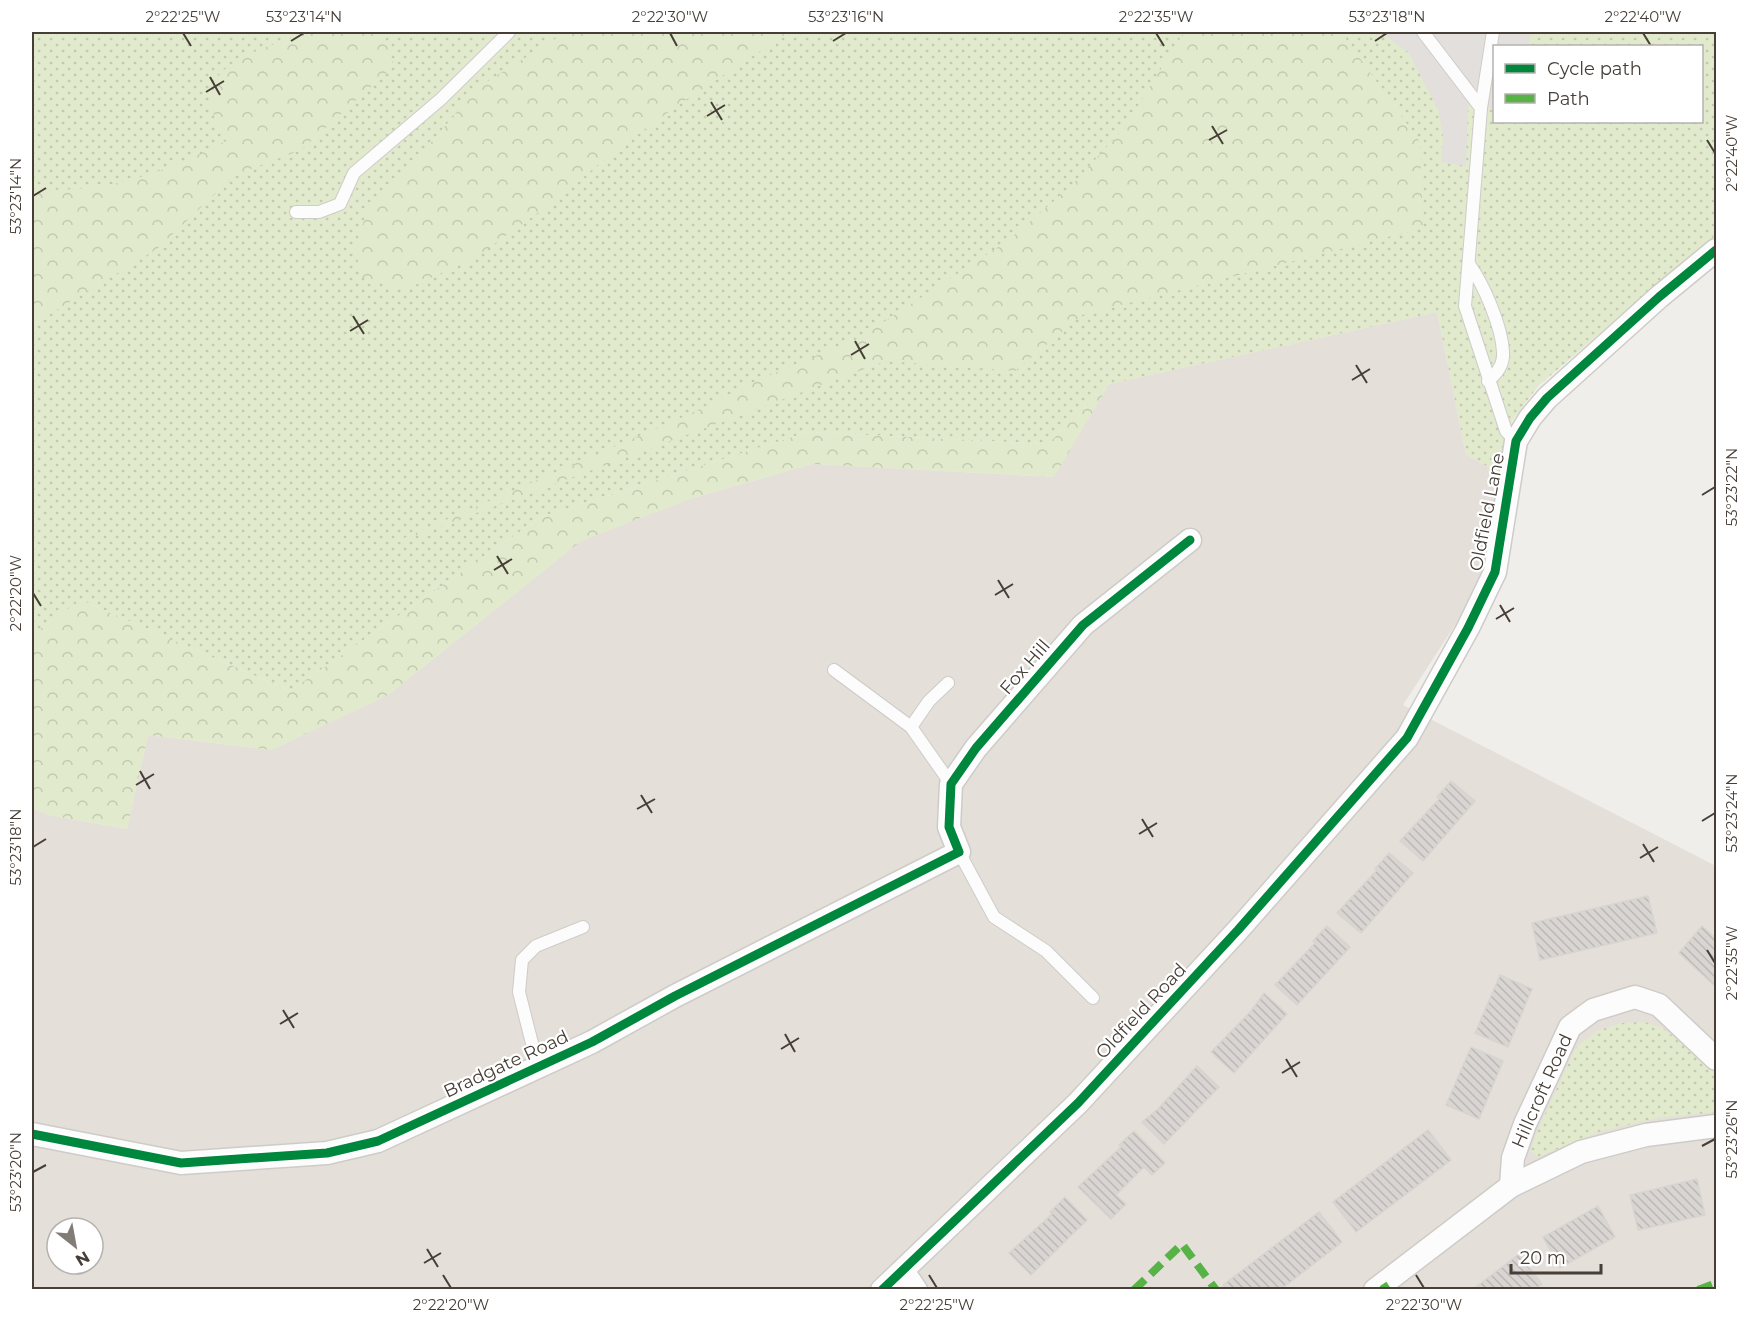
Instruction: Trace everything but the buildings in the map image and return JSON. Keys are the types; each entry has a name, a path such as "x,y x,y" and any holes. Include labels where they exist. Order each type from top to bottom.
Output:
{"street":[{"name":"Oldfield Lane","path":"1407,738 1468,628 1495,572 1516,441 1546,398 1659,297 1716,250"},
{"name":"Fox Hill","path":"951,784 976,748 1083,625 1190,540"},
{"name":"Oldfield Road","path":"882,1290 1078,1103 1238,930 1407,738"},
{"path":"951,784 949,827 958,852"},
{"name":"Bradgate Road","path":"32,1134 181,1163 327,1153 378,1141 592,1042 675,996 958,852"},
{"name":"Hillcroft Road","path":"1511,1186 1513,1158 1538,1095 1570,1027 1593,1010 1635,998 1659,1005 1716,1059"},
{"name":"Hillcroft Road","path":"1375,1290 1511,1186 1581,1152 1646,1135 1716,1126"},
{"path":"903,1271 916,1290"}],"lane":[{"path":"296,212 319,212 340,204 354,173 441,99 509,32"},
{"path":"1423,32 1481,108"},
{"path":"1493,32 1481,108 1465,306 1506,431 1516,441"},
{"path":"1469,264 1489,299 1504,353 1500,370 1488,381"},
{"path":"834,670 911,727 951,784"},
{"path":"911,727 928,701 948,683"},
{"path":"958,852 994,917 1046,951 1094,998"},
{"path":"538,1067 519,992 522,960 536,946 583,927"}],"shaded area":[{"path":"1381,32 1531,32 1528,45 1493,45 1493,109 1468,105 1466,166 1441,162 1443,136 1438,109 1409,53"},
{"path":"1437,312 1466,454 1500,474 1485,567 1457,622 1403,705 1716,866 1716,1289 32,1289 32,808 48,815 127,829 148,735 271,750 388,695 581,541 689,499 812,464 1053,477 1109,384"}],"green space":[{"path":"32,32 1716,32 1716,235 1538,386 1512,421 1500,474 1466,454 1437,312 1109,384 1048,444 808,432 541,517 290,691 81,600 32,635"},
{"path":"309,32 376,32 387,44 394,66 301,150 235,175 157,249 32,325 32,189 59,190 110,185 157,172 228,140 214,116 210,96 216,79 228,66 245,56"},
{"path":"566,32 789,32 678,105 611,154 556,200 473,259 404,290 361,278 355,246 371,201 425,150 477,88"},
{"path":"1184,32 1341,32 1420,142 1423,228 1082,315 1015,371 886,361 374,551 692,413 758,380 859,338 1006,242 1069,188 1124,128"},
{"path":"1109,384 1054,477 812,464 689,499 581,541 388,695 271,750 148,735 127,829 48,815 32,808 32,635 81,600 290,691 541,517 808,432 1048,444"},
{"path":"1645,1022 1663,1028 1716,1073 1716,1112 1658,1118 1601,1131 1538,1157 1531,1151 1535,1136 1576,1047 1597,1031 1621,1023"}],"marked path":[{"path":"1134,1290 1182,1244 1216,1290"},
{"path":"1383,1284 1387,1290"},
{"path":"1698,1290 1714,1284"}],"cycle path":[{"path":"882,1290 1078,1103 1238,930 1407,738 1468,628 1495,572 1516,441 1530,418 1547,398 1659,297 1716,250"},
{"path":"32,1134 181,1163 327,1153 378,1141 592,1042 675,996 959,852 949,827 951,784 976,748 1083,625 1190,540"}]}
